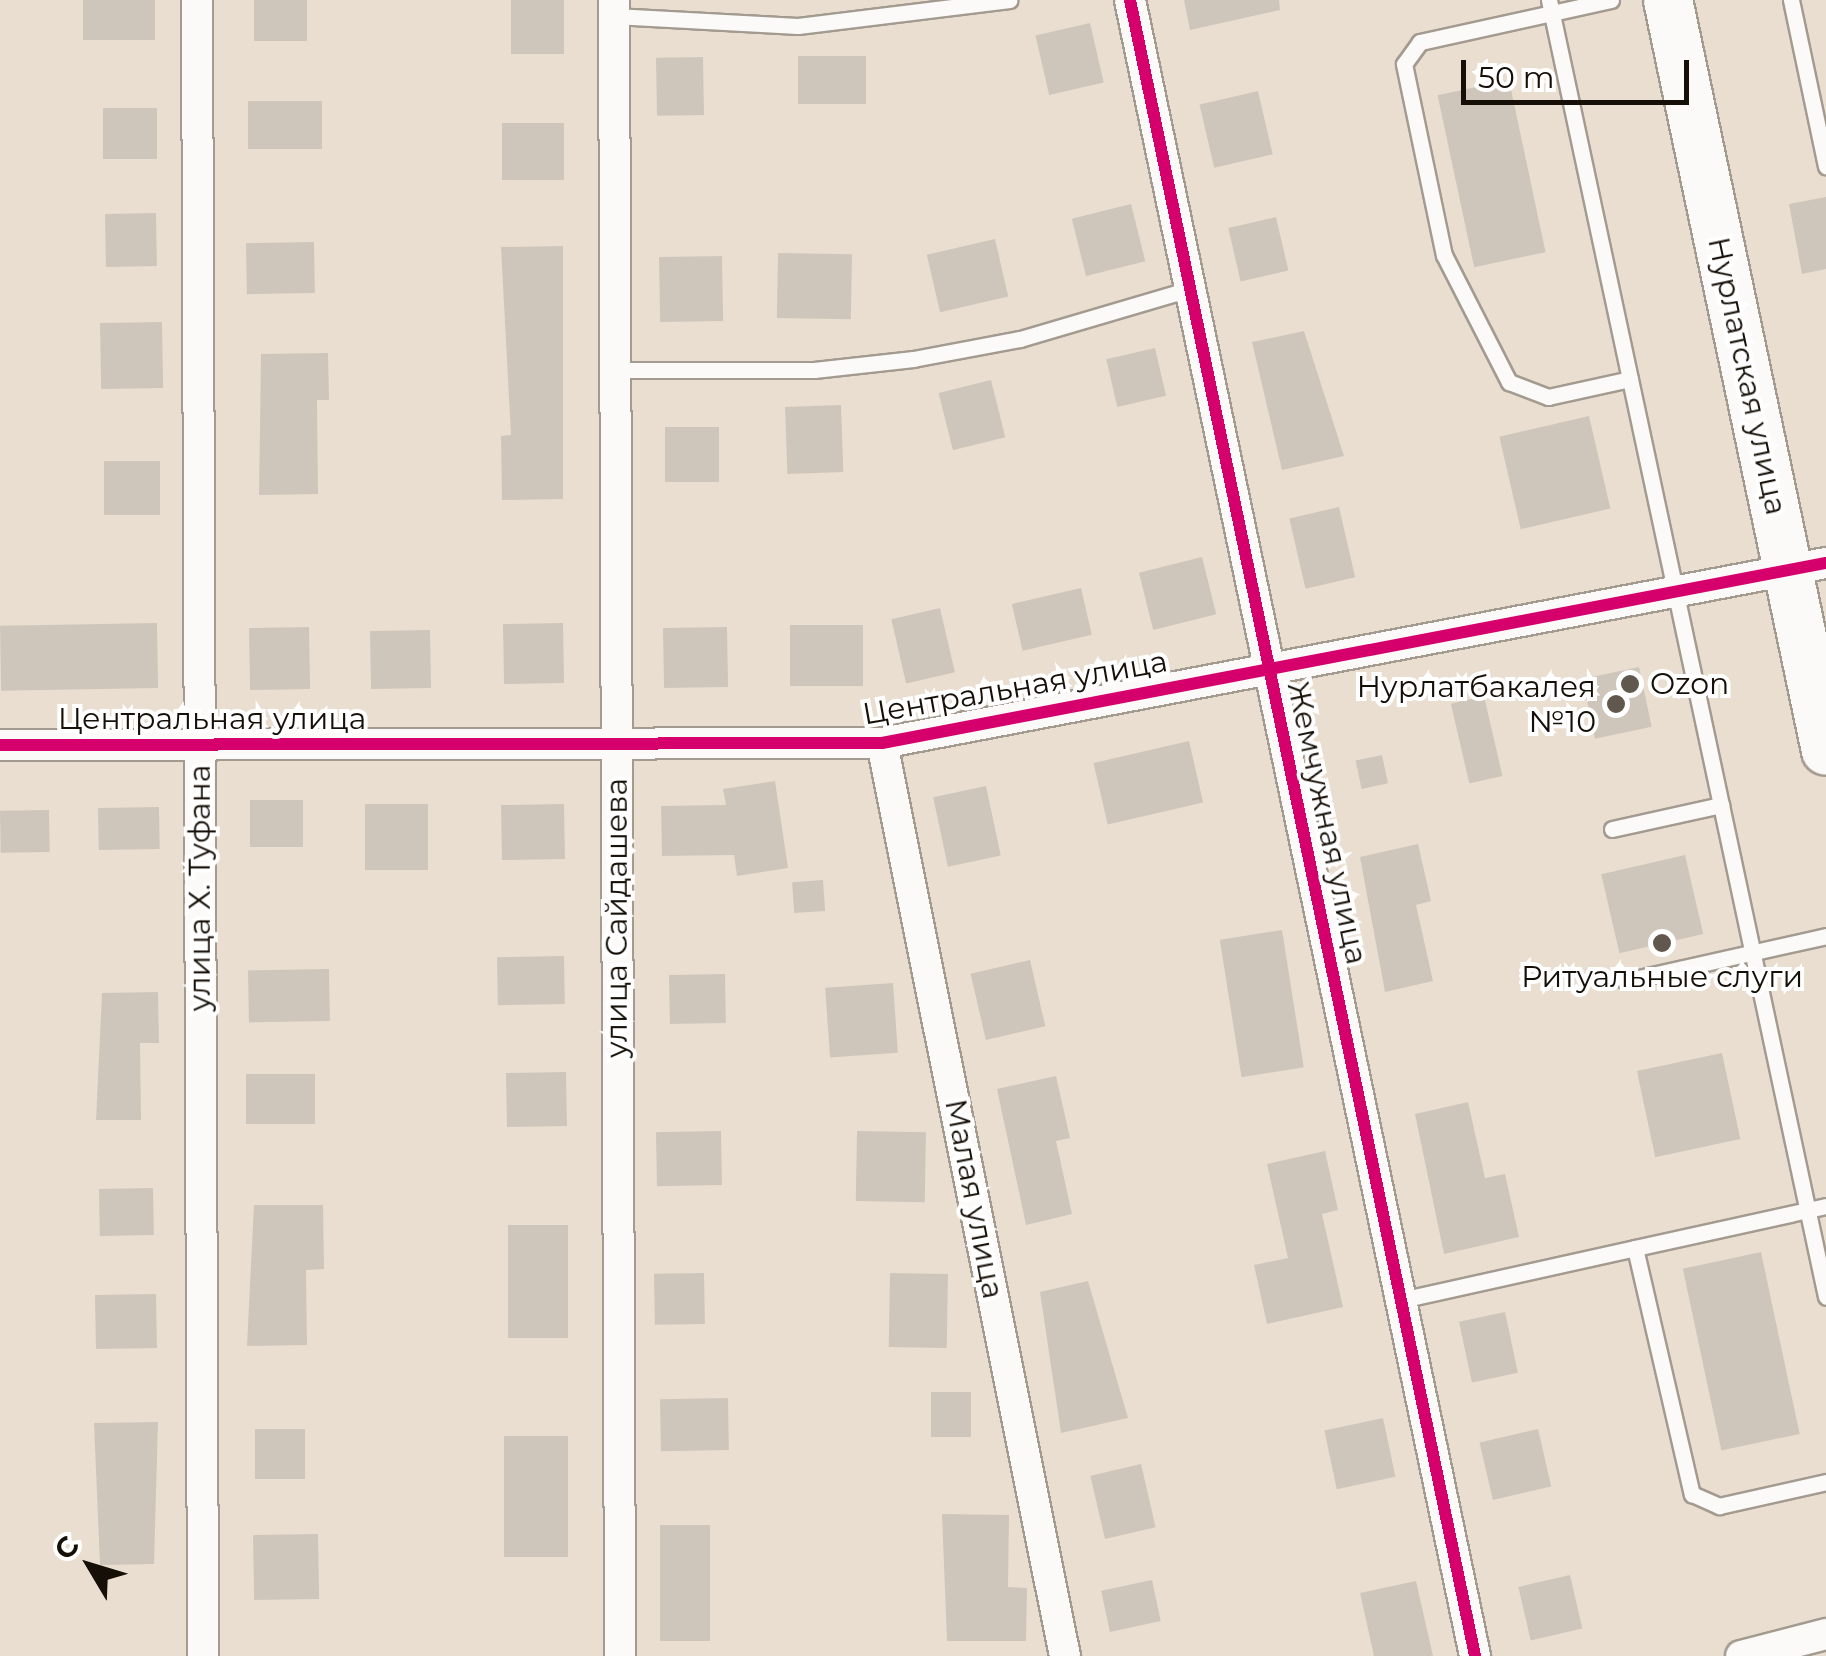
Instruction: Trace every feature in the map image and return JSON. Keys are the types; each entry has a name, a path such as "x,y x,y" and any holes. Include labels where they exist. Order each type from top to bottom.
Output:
{"main road":[{"name":"Нурлатская улица","path":"1668,0 1807,567 1826,751"}],"street":[{"name":"улица Х. Туфана","path":"197,0 203,1656"},
{"name":"Жемчужная улица","path":"1130,0 1475,1656"},
{"name":"улица Сайдашева","path":"614,8 620,1656"},
{"name":"Центральная улица","path":"0,745 882,742 1675,588 1807,567"},
{"name":"Малая улица","path":"882,742 1065,1656"},
{"path":"1741,1656 1826,1634"}],"lane":[{"path":"614,8 798,26 1009,0"},
{"path":"1611,0 1551,6 1420,42 1406,81 1448,268 1509,382 1548,397 1630,379"},
{"path":"1790,0 1826,166"},
{"path":"1551,6 1826,1297"},
{"path":"615,370 814,370 913,359 1020,339 1190,289"},
{"path":"1612,829 1721,805"},
{"path":"1624,981 1826,936"},
{"path":"1400,1300 1826,1206"},
{"path":"1635,1248 1692,1494 1719,1506 1826,1482"}],"building":[{"path":"83,0 155,0 155,40 83,40"},
{"path":"254,0 307,0 307,41 254,41"},
{"path":"511,0 564,0 564,54 511,54"},
{"path":"1184,0 1279,0 1280,10 1190,30"},
{"path":"1090,23 1104,82 1049,95 1035,36"},
{"path":"798,56 866,56 866,104 798,104"},
{"path":"703,57 704,115 657,116 656,58"},
{"path":"1509,80 1546,252 1474,267 1438,95"},
{"path":"1258,91 1273,154 1214,168 1200,104"},
{"path":"248,101 322,101 322,149 248,149"},
{"path":"103,108 157,108 157,159 103,159"},
{"path":"502,123 564,123 564,180 502,180"},
{"path":"1826,197 1826,269 1802,274 1789,204"},
{"path":"1131,204 1145,261 1086,276 1072,219"},
{"path":"156,213 157,266 106,267 105,214"},
{"path":"1276,217 1288,271 1241,282 1228,228"},
{"path":"995,239 1008,296 940,312 927,255"},
{"path":"314,242 315,293 247,294 246,243"},
{"path":"563,246 563,499 502,500 501,436 511,435 501,247"},
{"path":"778,253 852,254 851,319 777,318"},
{"path":"722,256 723,321 660,322 659,257"},
{"path":"162,322 163,388 101,389 100,323"},
{"path":"1304,331 1344,456 1282,470 1252,342"},
{"path":"1155,348 1166,396 1117,407 1106,359"},
{"path":"328,353 329,400 317,400 318,494 259,495 261,354"},
{"path":"991,380 1005,437 953,450 939,393"},
{"path":"841,405 843,472 787,474 785,407"},
{"path":"1589,416 1610,509 1521,529 1499,437"},
{"path":"665,427 719,427 719,482 665,482"},
{"path":"104,461 160,461 160,515 104,515"},
{"path":"1339,507 1355,577 1306,589 1289,518"},
{"path":"1202,557 1216,614 1153,630 1139,573"},
{"path":"1081,588 1092,635 1023,651 1012,604"},
{"path":"940,608 955,672 906,684 891,619"},
{"path":"157,623 158,688 1,691 0,626"},
{"path":"563,623 564,683 504,684 503,624"},
{"path":"790,625 863,625 863,686 790,686"},
{"path":"309,627 310,689 250,690 249,628"},
{"path":"727,627 728,687 664,688 663,628"},
{"path":"430,630 431,688 371,689 370,631"},
{"path":"1639,667 1652,727 1595,739 1582,679"},
{"path":"1484,696 1502,776 1469,784 1451,704"},
{"path":"1189,741 1203,802 1108,824 1094,763"},
{"path":"1382,755 1388,783 1362,789 1356,761"},
{"path":"775,781 788,868 737,876 734,855 662,856 661,806 726,805 723,789"},
{"path":"986,786 1001,855 948,867 933,797"},
{"path":"250,800 303,800 303,847 250,847"},
{"path":"365,804 428,804 428,870 365,870"},
{"path":"564,804 565,859 502,860 501,805"},
{"path":"159,807 160,849 99,850 98,808"},
{"path":"49,810 50,852 1,853 0,811"},
{"path":"1418,844 1431,901 1416,905 1433,981 1385,992 1360,857"},
{"path":"1685,855 1703,934 1619,953 1601,874"},
{"path":"823,880 825,911 794,913 792,882"},
{"path":"1282,930 1304,1067 1242,1077 1220,940"},
{"path":"564,956 565,1004 498,1005 497,957"},
{"path":"1030,960 1045,1026 986,1040 971,974"},
{"path":"329,969 330,1021 249,1022 248,970"},
{"path":"725,974 726,1023 670,1024 669,975"},
{"path":"893,983 898,1053 830,1058 825,988"},
{"path":"158,992 159,1043 140,1043 141,1120 96,1120 102,993"},
{"path":"1722,1053 1740,1139 1655,1157 1637,1071"},
{"path":"566,1072 567,1126 507,1127 506,1073"},
{"path":"246,1074 315,1074 315,1124 246,1124"},
{"path":"1056,1076 1070,1138 1056,1141 1072,1214 1026,1225 997,1089"},
{"path":"1468,1102 1485,1178 1505,1174 1519,1237 1444,1254 1415,1114"},
{"path":"721,1131 722,1185 657,1186 656,1132"},
{"path":"857,1131 926,1132 925,1202 856,1201"},
{"path":"1325,1151 1338,1210 1322,1214 1343,1307 1267,1324 1254,1265 1288,1258 1267,1164"},
{"path":"153,1188 154,1235 100,1236 99,1189"},
{"path":"254,1205 323,1205 324,1269 306,1270 307,1345 247,1346"},
{"path":"508,1225 568,1225 568,1338 508,1338"},
{"path":"1761,1252 1800,1434 1721,1451 1683,1269"},
{"path":"704,1273 705,1324 655,1325 654,1274"},
{"path":"890,1273 948,1274 947,1348 889,1347"},
{"path":"1088,1281 1128,1418 1061,1433 1040,1292"},
{"path":"156,1294 157,1348 96,1349 95,1295"},
{"path":"1505,1312 1518,1373 1472,1382 1459,1322"},
{"path":"931,1392 971,1392 971,1437 931,1437"},
{"path":"728,1398 729,1450 661,1451 660,1399"},
{"path":"1383,1418 1395,1477 1337,1489 1324,1430"},
{"path":"158,1422 154,1564 100,1565 94,1423"},
{"path":"255,1429 305,1429 305,1479 255,1479"},
{"path":"1538,1429 1551,1486 1493,1500 1480,1442"},
{"path":"504,1436 568,1436 568,1557 504,1557"},
{"path":"1141,1464 1156,1527 1105,1539 1090,1476"},
{"path":"942,1514 1009,1515 1008,1587 1027,1588 1026,1641 947,1641"},
{"path":"660,1525 710,1525 710,1641 660,1641"},
{"path":"318,1534 319,1599 254,1600 253,1535"},
{"path":"1570,1575 1582,1629 1531,1641 1518,1587"},
{"path":"1152,1580 1161,1621 1110,1632 1101,1591"},
{"path":"1416,1581 1433,1656 1374,1656 1360,1593"}],"cycle path":[{"path":"1130,0 1475,1656"},
{"path":"0,745 882,743 1826,563"}],"place":[{"name":"Ozon","path":"1630,684"},
{"name":"Нурлатбакалея №10","path":"1616,704"},
{"name":"Ритуальные слуги","path":"1662,943"}]}
